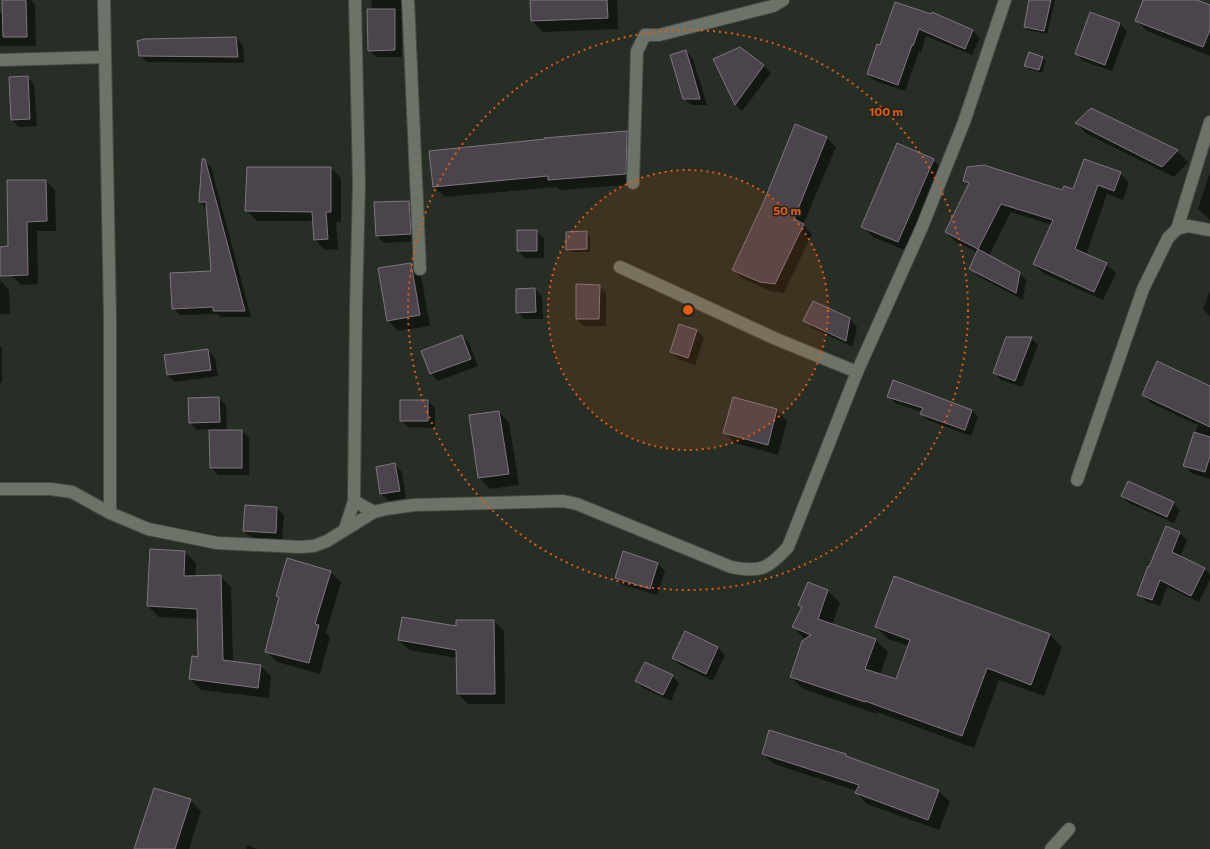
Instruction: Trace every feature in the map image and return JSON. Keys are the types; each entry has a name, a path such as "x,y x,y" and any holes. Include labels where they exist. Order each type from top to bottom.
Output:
{"street":[{"path":"104,0 110,318 110,513"},
{"path":"345,530 354,501 359,184 355,0"},
{"path":"408,0 420,269"},
{"path":"0,490 51,489 72,492 110,513 148,530 217,543 300,548 314,546 327,541 374,512 386,509 414,505 563,501 577,504 730,567 747,570 764,567 775,561 788,547 857,372 914,247 964,122 1005,0"},
{"path":"633,183 637,51 645,35 659,35 776,2"},
{"path":"0,60 104,57"},
{"path":"1077,480 1143,289 1168,238 1177,228 1210,122"},
{"path":"1177,228 1188,226 1210,230"},
{"path":"620,267 776,339 857,372"},
{"path":"354,501 374,512"},
{"path":"1051,849 1069,829"}],"building":[{"path":"2,0 26,0 27,37 3,37"},
{"path":"530,0 607,0 608,18 531,21"},
{"path":"1029,0 1051,0 1044,31 1024,27"},
{"path":"1143,0 1197,0 1210,5 1210,30 1203,47 1135,21"},
{"path":"895,2 931,14 932,12 973,30 965,49 919,29 898,85 867,74 877,44 880,45"},
{"path":"367,9 395,9 395,50 368,51"},
{"path":"1090,12 1120,23 1105,65 1075,54"},
{"path":"236,37 238,57 139,56 137,41 144,39"},
{"path":"740,47 764,65 735,105 713,59"},
{"path":"686,50 700,99 683,99 670,55"},
{"path":"1029,52 1043,57 1039,70 1024,66"},
{"path":"28,76 30,119 11,120 9,77"},
{"path":"1091,108 1178,150 1162,167 1075,123"},
{"path":"795,124 827,137 794,219 804,224 775,284 760,282 732,270 764,201"},
{"path":"627,131 626,174 548,180 548,176 433,187 429,151 545,139 544,138"},
{"path":"897,143 934,159 898,242 861,227"},
{"path":"202,159 205,159 245,311 213,311 213,307 172,309 170,273 211,271 206,202 199,202"},
{"path":"1084,159 1121,172 1114,191 1098,185 1075,249 1107,263 1094,292 1033,264 1053,220 1001,204 978,249 945,232 969,183 963,181 967,167 984,165 1062,190 1064,186 1073,189"},
{"path":"247,167 331,167 331,212 326,212 328,239 314,240 312,212 245,211"},
{"path":"7,180 46,180 47,221 27,222 28,275 0,276 0,247 8,246"},
{"path":"409,201 411,234 376,236 374,202"},
{"path":"517,230 537,230 537,251 517,251"},
{"path":"587,231 587,249 566,250 566,232"},
{"path":"978,249 1020,272 1016,293 969,269"},
{"path":"411,263 420,315 387,321 378,268"},
{"path":"576,284 600,285 599,319 576,319"},
{"path":"535,288 536,312 516,313 516,289"},
{"path":"813,301 850,318 846,341 803,321"},
{"path":"679,324 697,330 688,358 670,352"},
{"path":"462,335 471,359 430,374 421,351"},
{"path":"1006,337 1032,337 1015,381 993,373"},
{"path":"208,349 211,370 167,375 164,355"},
{"path":"1157,361 1210,386 1210,427 1142,395"},
{"path":"893,380 972,410 965,430 920,414 923,408 887,397"},
{"path":"219,397 220,422 189,423 188,398"},
{"path":"733,397 777,409 768,445 723,433"},
{"path":"400,400 428,400 428,421 400,421"},
{"path":"499,411 509,474 478,478 469,415"},
{"path":"209,430 242,430 242,468 210,468"},
{"path":"1194,432 1210,437 1210,456 1205,472 1183,466"},
{"path":"395,463 400,491 380,494 376,467"},
{"path":"1128,481 1174,502 1167,517 1121,496"},
{"path":"245,505 277,507 276,533 243,531"},
{"path":"1166,526 1180,532 1172,552 1205,568 1191,596 1160,580 1152,600 1137,595"},
{"path":"150,549 185,551 184,576 221,575 223,660 261,665 258,688 189,679 192,656 198,657 197,609 147,606"},
{"path":"623,551 658,563 650,589 615,578"},
{"path":"287,558 331,571 315,624 319,625 309,663 265,652 279,597 276,596"},
{"path":"894,576 1050,634 1031,685 987,668 962,736 865,701 790,677 802,641 811,635 792,627 802,607 798,605 808,582 828,590 818,619 876,639 865,669 896,679 910,640 875,627"},
{"path":"402,617 456,626 456,620 494,620 495,694 457,694 456,650 398,640"},
{"path":"685,631 718,647 706,674 672,658"},
{"path":"645,662 673,675 663,695 635,681"},
{"path":"769,730 846,754 846,756 939,790 928,820 855,793 859,785 762,754"},
{"path":"154,788 191,799 175,849 134,849"}]}
